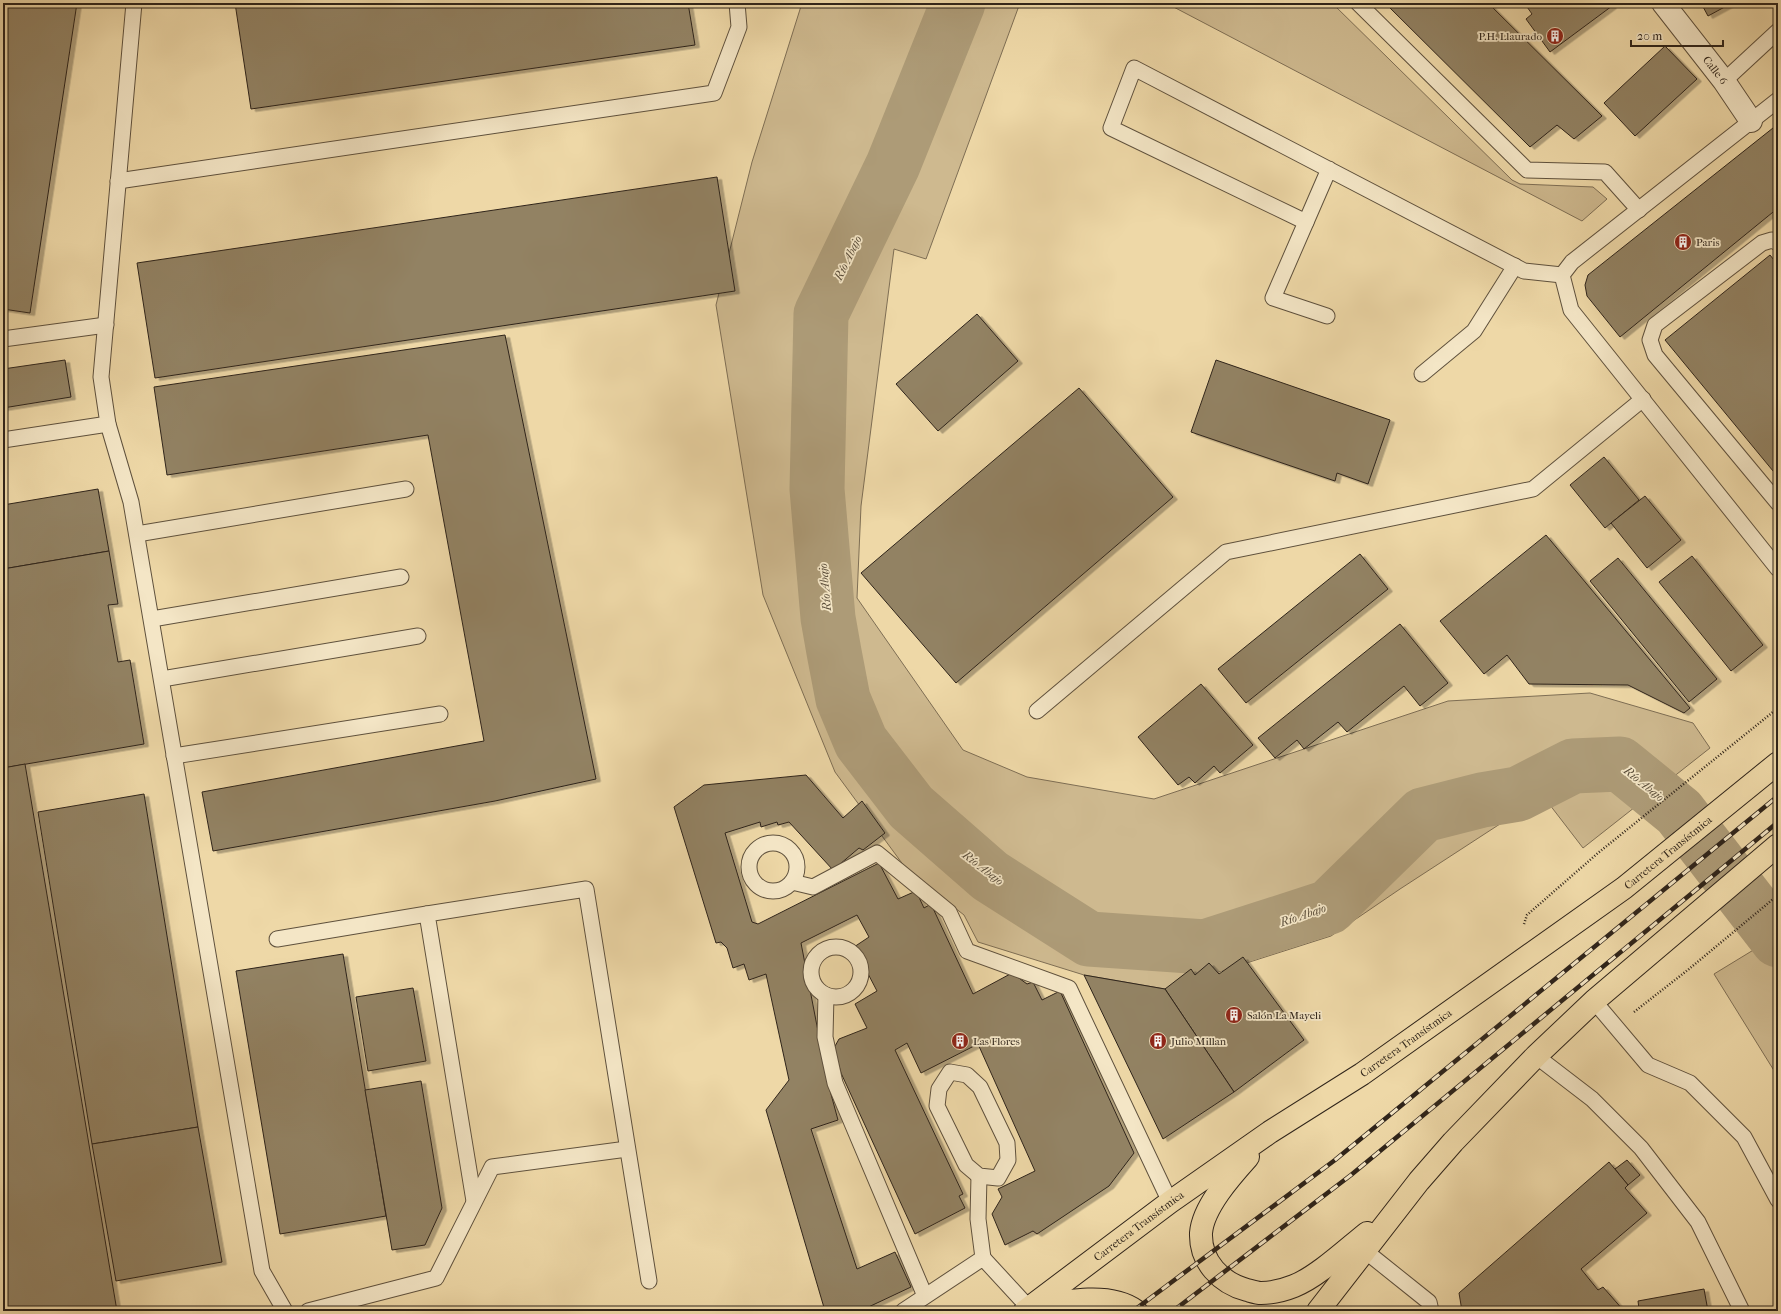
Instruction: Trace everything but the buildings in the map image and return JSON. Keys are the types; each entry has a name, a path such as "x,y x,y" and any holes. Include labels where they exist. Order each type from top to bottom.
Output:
{"main road":[{"name":"Carretera Transístmica","path":"1027,1310 1170,1202 1270,1132 1362,1074 1624,888 1774,767"},
{"path":"1318,1311 1391,1215 1452,1142 1536,1056 1594,1001 1778,844"},
{"path":"1270,1132 1233,1174 1215,1199 1201,1232 1202,1248 1207,1260 1216,1274 1228,1283 1260,1293 1277,1291 1294,1286 1311,1277 1391,1215"},
{"path":"1027,1310 1081,1300 1118,1302 1136,1311"}],"street":[{"name":"Calle 6","path":"1663,3 1724,81 1751,120"}],"lane":[{"path":"134,3 102,377 108,424 131,502 137,534 262,1271 285,1311"},
{"path":"118,181 714,93 739,27 737,3"},
{"path":"1358,3 1527,170 1605,172 1639,210"},
{"path":"1724,81 1778,31"},
{"path":"1306,222 1111,128 1134,68 1515,266 1524,270 1562,275"},
{"path":"1562,275 1572,262 1778,100"},
{"path":"1327,316 1273,298 1329,169"},
{"path":"1778,243 1772,240 1762,243 1655,326 1650,340 1655,356 1778,503"},
{"path":"1422,374 1474,331 1515,266"},
{"path":"1562,275 1571,310 1778,569"},
{"path":"3,339 106,325"},
{"path":"1037,710 1226,552 1533,489 1643,399"},
{"path":"3,440 108,424"},
{"path":"137,534 406,489"},
{"path":"152,619 401,577"},
{"path":"162,679 418,636"},
{"path":"174,756 440,714"},
{"path":"792,882 813,887 877,853 949,912 967,951 1069,988 1170,1202"},
{"path":"278,939 586,888 649,1281"},
{"path":"427,914 474,1201"},
{"path":"826,995 824,1037 835,1083 925,1296"},
{"path":"1594,1001 1648,1065 1690,1083 1744,1137 1778,1200"},
{"path":"1536,1056 1592,1099 1641,1148 1698,1222 1742,1311"},
{"path":"950,1072 967,1075 980,1087 1007,1143 1008,1160 998,1178 979,1176 966,1165 937,1106 939,1089 950,1072"},
{"path":"308,1311 436,1278 492,1167 627,1149"},
{"path":"979,1176 978,1219 983,1258 1027,1310"},
{"path":"1364,1250 1429,1302 1431,1311"},
{"path":"903,1311 983,1258"}],"path":[{"path":"1511,968 1527,916 1598,853 1778,708"},
{"path":"1615,1026 1689,969 1778,895"}],"shaded area":[{"path":"802,3 1020,3 926,259 894,249 861,506 857,598 963,750 1027,777 1154,799 1448,701 1590,693 1693,723 1710,748 1583,848 1543,796 1331,936 1165,989 1084,975 978,942 964,915 907,870 835,772 763,595 716,305 752,162"},
{"path":"1166,3 1332,3 1512,180 1520,184 1593,187 1607,199 1582,221"},
{"path":"1778,935 1778,1077 1714,974"}],"waterway":[{"name":"Río Abajo","path":"958,3 893,165 821,314 817,489 828,618 834,652 843,699 861,742 911,807 990,876 1089,939 1205,947 1329,907 1423,815 1482,800 1518,794 1573,766 1620,764 1679,812 1778,940"}],"railway":[{"path":"1133,1311 1335,1160 1778,796"},
{"path":"1173,1311 1351,1175 1778,822"}],"place":[{"name":"P.H. Llaurado","path":"1555,36"},
{"name":"Paris","path":"1683,242"},
{"name":"Salón La Mayeli","path":"1234,1015"},
{"name":"Las Flores","path":"960,1041"},
{"name":"Julio Millan","path":"1158,1041"}]}
